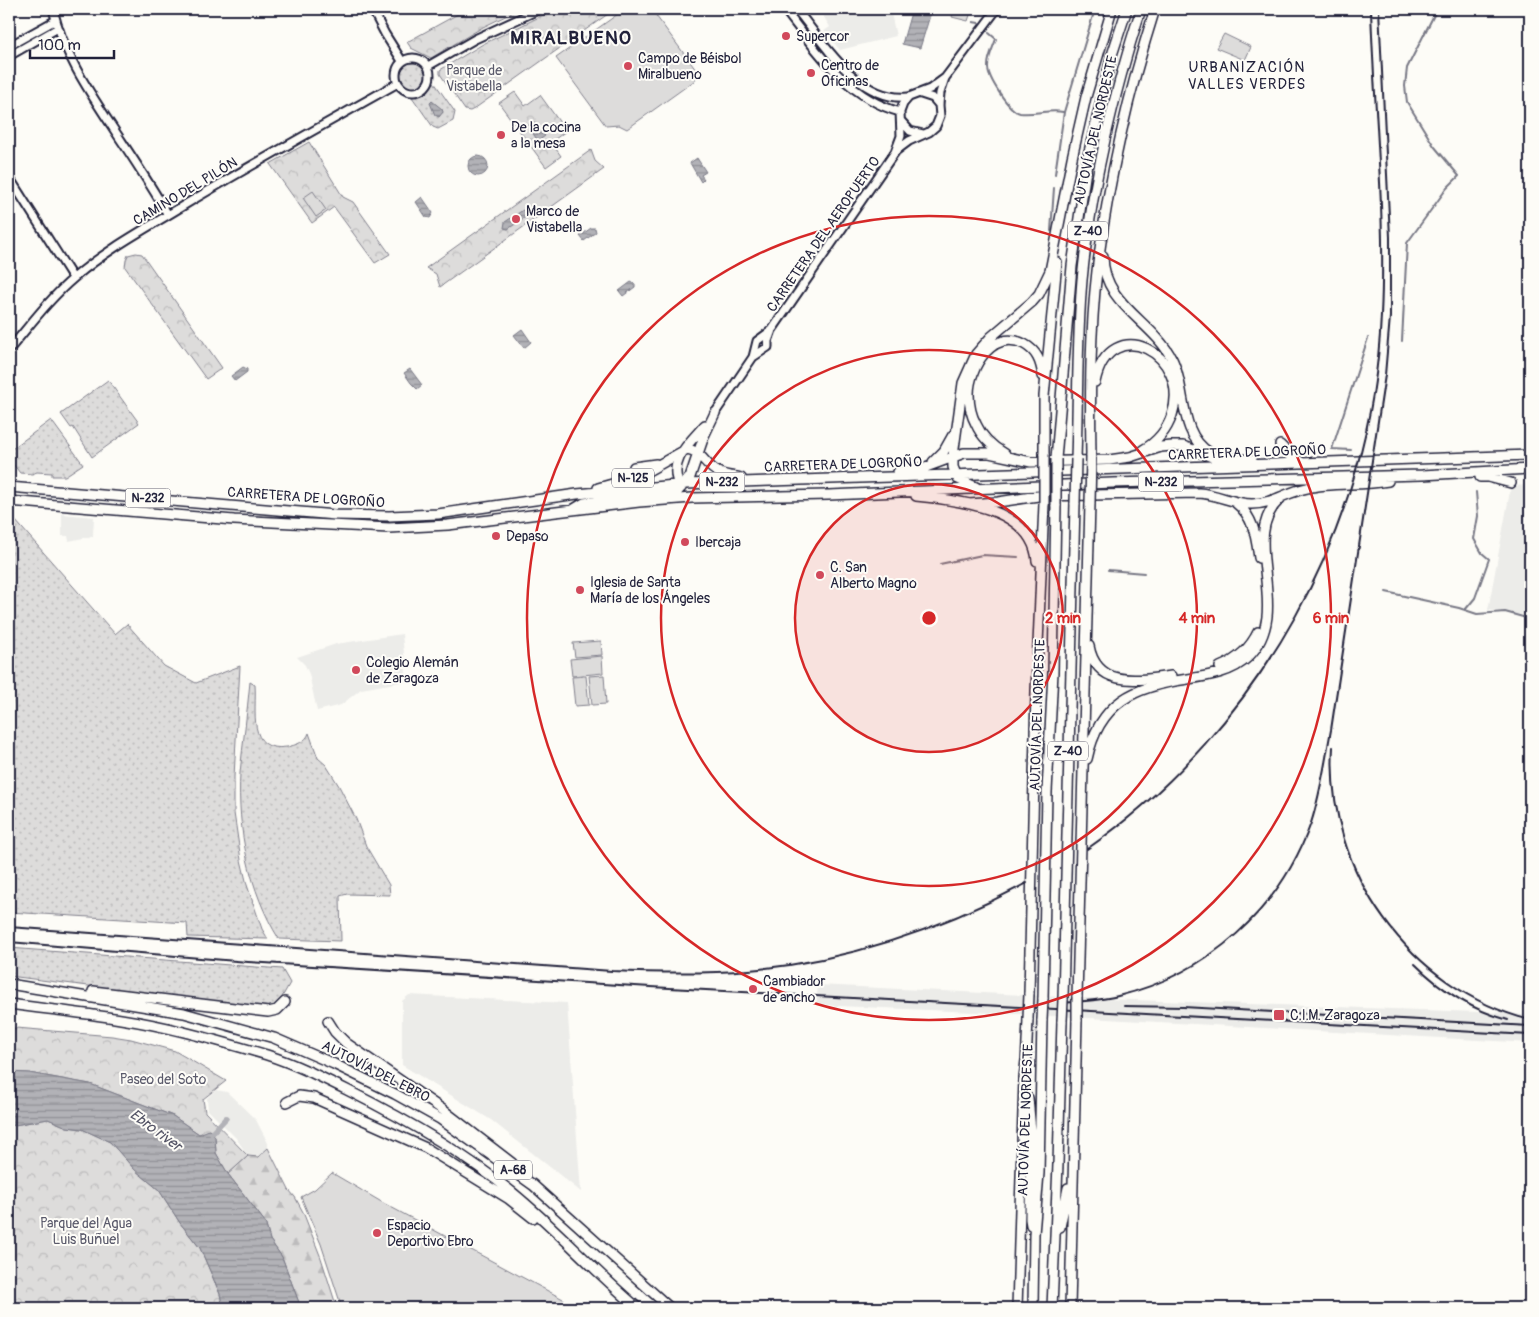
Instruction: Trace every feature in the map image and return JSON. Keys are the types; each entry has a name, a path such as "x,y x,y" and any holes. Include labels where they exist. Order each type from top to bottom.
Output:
{"highway":[{"path":"978,488 961,481 953,467 956,428 963,383 971,362 982,346 1024,311 1039,294 1050,271 1086,97 1112,9"},
{"name":"AUTOVÍA DEL NORDESTE","path":"1032,1308 1034,1234 1039,1173 1047,792 1053,672 1056,459 1072,266 1088,156 1112,55 1127,9"},
{"name":"AUTOVÍA DEL NORDESTE","path":"1052,1308 1062,1021 1082,282 1089,219 1126,56 1141,9"},
{"path":"1070,1308 1093,324 1096,278 1116,158 1131,89 1155,9"},
{"path":"1044,396 1061,222"},
{"path":"1102,235 1103,264 1109,285 1122,305 1156,337 1171,357 1180,382 1187,420 1195,439 1200,446 1222,458"},
{"path":"1012,458 986,440 976,425 970,404 970,387 980,358 994,345 1003,341 1020,342 1030,347 1039,359 1042,368 1044,396 1044,504 1017,1308"},
{"path":"1091,441 1095,382 1101,364 1111,352 1122,347 1136,345 1150,349 1160,358 1169,371 1174,391 1174,407 1168,424 1157,439 1145,449 1120,459"},
{"name":"N-125","path":"577,494 636,476 662,463 684,449 715,413"},
{"name":"N-125","path":"572,510 584,503 674,493 682,486 693,470 704,436 715,413"},
{"path":"926,467 944,451 956,428"},
{"path":"879,477 926,467 964,453 984,453 1043,462 1120,459 1161,447 1178,446 1203,455 1261,460 1272,464 1278,455 1280,445 1293,457 1304,463"},
{"path":"692,498 676,476 676,464 684,449 692,449 698,453 718,473 758,481"},
{"name":"CARRETERA DE LOGROÑO","path":"9,487 362,516 403,516 438,514 577,494 758,481 1530,455"},
{"path":"634,467 662,463"},
{"name":"CARRETERA DE LOGROÑO","path":"9,501 234,520 377,528 448,525 692,498 1417,475 1530,469"},
{"path":"969,504 1038,496 1199,493 1256,504 1282,498 1293,492 1308,488 1382,482 1417,475 1488,477 1511,483"},
{"path":"901,492 913,496 969,504 1007,517 1024,530 1034,546 1040,581"},
{"path":"1082,807 1090,744 1097,729 1111,710 1131,694 1153,685 1225,671 1243,662 1256,648 1265,630 1268,615 1263,544 1265,525 1272,508 1282,498"},
{"path":"1087,592 1090,649 1095,662 1109,675 1116,678 1131,680 1183,674 1216,668 1239,657 1257,635 1263,604 1258,548 1253,527 1246,512 1234,501"},
{"name":"AUTOVÍA DEL EBRO","path":"9,984 184,1013 274,1038 396,1094 440,1119 533,1185 670,1308"},
{"path":"25,986 74,989 268,1012 277,1010 285,1002"},
{"name":"A-68","path":"9,1004 108,1017 182,1031 269,1056 328,1080 386,1109 429,1134 490,1175 541,1218 638,1308"},
{"path":"9,1009 46,1009"},
{"path":"328,1021 341,1039 444,1110 525,1174 533,1185"},
{"path":"1026,1060 1031,1131 1030,1219 1034,1234"},
{"path":"287,1102 299,1096 314,1098 426,1148 510,1199 595,1269"},
{"path":"1055,1244 1068,1190 1073,1149"}],"street":[{"path":"53,9 66,48 89,91 168,215"},
{"path":"372,9 402,61"},
{"path":"428,66 475,39 540,9"},
{"path":"784,9 842,79 866,96 891,110 900,112 903,104 909,97"},
{"path":"796,9 834,57 862,83 894,97 909,97"},
{"name":"CARRETERA DEL AEROPUERTO","path":"909,97 930,89 945,78 997,9"},
{"path":"9,46 57,24"},
{"path":"9,56 57,24"},
{"path":"408,58 419,59 428,66 430,78 421,90 416,92 406,91 398,84 396,79 397,69 402,61 408,58"},
{"name":"CARRETERA DEL AEROPUERTO","path":"895,152 909,141 933,129 938,123 940,116 940,94 945,78"},
{"name":"CAMINO DEL PILÓN","path":"9,350 55,296 100,258 276,151 398,84"},
{"path":"920,94 933,98 939,105"},
{"name":"CARRETERA DEL AEROPUERTO","path":"715,413 759,348 757,341 765,339 772,330 895,152 900,142 900,112"},
{"path":"901,121 910,131 923,134"},
{"path":"9,178 74,278"},
{"name":"CARRETERA DEL AEROPUERTO","path":"759,348 768,347 765,339"}],"shaded area":[{"path":"819,9 890,9 896,36 840,50 824,31 830,27"},
{"path":"1530,485 1530,616 1488,610 1511,486"},
{"path":"62,514 94,517 93,536 69,541 68,536 62,536"},
{"name":"Colegio Alemán de Zaragoza","path":"402,634 407,681 361,689 341,705 317,711 309,674 305,665 297,657 336,644"},
{"name":"C.I.M. Zaragoza","path":"818,985 1104,999 1507,1013 1530,1016 1530,1043 1018,1014 816,1005"},
{"path":"409,995 567,1003 581,1192 491,1120 402,1065 402,1001"},
{"path":"216,1090 227,1092 256,1120 268,1143 268,1148 258,1157 248,1156 236,1138 208,1110 207,1098"}],"green space":[{"name":"Parque de Vistabella","path":"467,9 520,9 483,27 431,58 411,48 407,42"},
{"name":"Parque de Vistabella","path":"556,9 615,9 474,109 470,111 465,110 440,74 440,70 483,44"},
{"name":"Campo de Béisbol Miralbueno","path":"625,9 651,9 699,74 694,81 627,129 619,125 606,126 556,58"},
{"path":"954,9 972,9 968,21 952,17"},
{"path":"1224,34 1251,47 1245,60 1216,48"},
{"path":"413,61 423,65 427,75 423,85 413,89 403,85 399,75 403,65"},
{"path":"434,82 455,112 453,121 438,129 433,127 412,97 425,92"},
{"path":"515,92 525,106 540,95 566,131 551,142 561,156 546,167 499,103"},
{"path":"309,142 343,197 353,202 390,254 375,263 334,207 312,223 270,164"},
{"path":"591,150 595,161 604,169 440,287 436,274 426,268"},
{"path":"313,191 326,210 316,217 303,198"},
{"path":"142,254 222,368 206,379 125,267 128,255"},
{"path":"108,380 139,423 92,457 73,427 71,428 61,414"},
{"path":"51,420 83,464 65,476 52,476 52,473 37,472 32,474 20,473 9,459 9,451"},
{"path":"9,519 15,520 115,634 127,624 164,666 196,683 240,666 234,813 247,885 262,929 268,939 188,937 187,923 9,912"},
{"path":"601,641 602,655 575,657 573,643"},
{"path":"602,656 603,673 572,676 570,659"},
{"path":"604,675 606,704 592,705 589,676"},
{"path":"586,676 589,705 575,706 572,677"},
{"path":"250,682 255,685 255,717 259,737 265,743 274,747 287,747 303,741 309,733 318,758 326,765 339,786 356,819 366,846 389,885 390,895 347,894 340,896 341,941 279,939 260,901 247,859 241,816 240,773"},
{"path":"9,948 282,969 290,983 277,1006 271,1009 9,976"},
{"name":"Paseo del Soto","path":"9,1029 112,1036 175,1051 226,1081 203,1099 205,1112 248,1156 228,1174 216,1153 215,1137 199,1134 173,1116 90,1084 29,1073 9,1072"},
{"name":"Parque del Agua Luis Buñuel","path":"48,1119 67,1127 82,1129 110,1142 135,1170 159,1190 180,1223 200,1248 220,1294 223,1308 9,1308 9,1126"},
{"path":"268,1148 289,1190 303,1212 321,1258 337,1308 301,1308 282,1257 270,1240 265,1222 228,1174 248,1156 258,1157"},
{"name":"Espacio Deportivo Ebro","path":"332,1173 385,1204 577,1308 342,1308 321,1244 301,1197 315,1189"}],"water":[{"path":"912,9 932,9 920,48 902,44"},
{"path":"432,101 442,109 443,112 439,117 435,115 430,103"},
{"path":"531,121 534,122 545,136 538,141 528,126"},
{"path":"478,156 485,159 488,166 485,173 478,176 471,173 468,166 471,159"},
{"path":"697,158 706,172 701,175 704,179 701,182 690,163"},
{"path":"422,197 433,213 430,218 426,217 416,202"},
{"path":"523,210 527,211 527,216 508,229 504,228 505,222"},
{"path":"591,228 595,228 596,232 584,241 580,236"},
{"path":"631,282 635,284 635,287 623,296 619,291"},
{"path":"522,329 531,342 524,348 514,335"},
{"path":"243,367 247,369 247,372 235,381 231,376"},
{"path":"410,369 422,385 417,389 404,373"},
{"name":"Ebro river","path":"9,1072 29,1073 90,1084 173,1116 199,1134 209,1130 215,1137 216,1153 228,1174 265,1222 270,1240 282,1257 301,1308 223,1308 220,1294 200,1248 180,1223 159,1190 135,1170 110,1142 82,1129 67,1127 48,1119 9,1126"}],"waterway":[{"path":"1055,174 1064,112 1095,9"},
{"path":"1402,341 1407,243 1447,188 1459,176 1434,146 1407,102 1405,86 1407,68 1437,9"},
{"path":"973,22 979,23"},
{"path":"989,33 996,39 988,66 991,78 1010,106 1020,113 1063,112"},
{"path":"1051,231 1054,188"},
{"path":"1351,450 1332,449 1368,338"},
{"path":"1465,610 1475,598 1489,559 1482,553 1474,539 1478,516 1476,492"},
{"path":"940,564 982,555 1018,557"},
{"path":"1108,570 1144,573"},
{"path":"1386,592 1459,608 1477,614 1505,612 1530,619"},
{"path":"212,1133 226,1118"}],"railway":[{"path":"1087,849 1149,800 1204,745 1254,683 1296,616 1330,545 1356,471 1373,394 1381,315 1381,200 1371,9"},
{"path":"1058,1003 1110,998 1151,986 1182,972 1210,955 1237,934 1260,910 1280,884 1297,855 1311,823 1320,789 1331,730 1385,375 1390,317 1390,237 1379,9"},
{"path":"1333,747 1334,793 1344,838 1360,880 1384,918 1413,953 1447,982 1487,1004 1530,1020"},
{"path":"9,927 612,971 715,972 786,966 857,951 961,915 1027,883"},
{"path":"9,942 248,962 651,987 1530,1035"},
{"path":"1415,964 1436,983 1469,1005 1508,1020"},
{"path":"1124,1006 1183,1007 1530,1026"}],"place":[{"name":"Supercor","path":"786,36"},
{"name":"Campo de Béisbol Miralbueno","path":"628,66"},
{"name":"Centro de Oficinas","path":"811,73"},
{"name":"De la cocina a la mesa","path":"501,135"},
{"name":"Marco de Vistabella","path":"516,219"},
{"name":"Depaso","path":"496,536"},
{"name":"Ibercaja","path":"685,542"},
{"name":"C. San Alberto Magno","path":"820,575"},
{"name":"Iglesia de Santa María de los Ángeles","path":"580,590"},
{"name":"Colegio Alemán de Zaragoza","path":"356,670"},
{"name":"Cambiador de ancho","path":"753,989"},
{"name":"C.I.M. Zaragoza","path":"1279,1015"},
{"name":"Espacio Deportivo Ebro","path":"377,1233"}],"district":[{"name":"MIRALBUENO","path":"571,37"},
{"name":"URBANIZACIÓN VALLES VERDES","path":"1247,76"}]}
